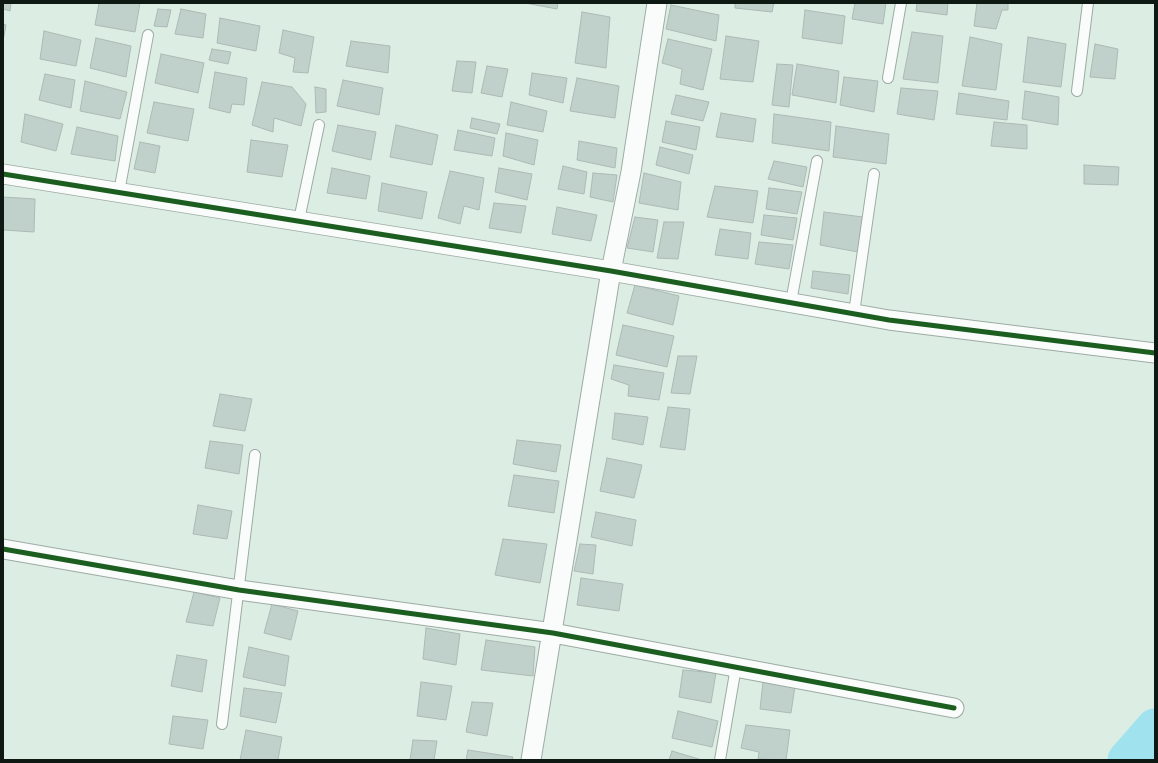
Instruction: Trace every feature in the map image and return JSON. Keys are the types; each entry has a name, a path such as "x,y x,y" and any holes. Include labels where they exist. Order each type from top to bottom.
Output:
{"street":[{"path":"531,760 553,633 611,271 631,172 657,3"},
{"path":"3,174 299,220 611,271 889,320 1155,353"},
{"path":"3,549 239,590 553,633 954,708"}],"lane":[{"path":"888,78 901,3"},
{"path":"1077,91 1088,3"},
{"path":"119,192 148,34"},
{"path":"299,220 319,125"},
{"path":"791,302 818,161"},
{"path":"854,313 874,174"},
{"path":"222,724 255,455"},
{"path":"720,760 736,667"}],"building":[{"path":"3,3 11,3 10,11 3,9"},
{"path":"99,3 140,3 135,32 95,25"},
{"path":"525,3 558,3 557,9"},
{"path":"735,3 774,3 772,12 735,8"},
{"path":"855,3 886,3 883,24 852,19"},
{"path":"917,3 948,3 947,15 916,11"},
{"path":"977,3 1008,3 1008,10 1002,10 996,29 974,26"},
{"path":"671,5 719,15 716,41 666,29"},
{"path":"158,9 171,10 167,27 154,26"},
{"path":"181,9 206,14 203,38 175,34"},
{"path":"805,10 845,16 842,44 802,38"},
{"path":"582,12 610,17 606,68 575,63"},
{"path":"220,18 260,26 256,51 217,43"},
{"path":"3,24 6,25 3,41"},
{"path":"283,30 314,37 308,73 293,72 295,58 279,53"},
{"path":"44,31 81,40 76,66 40,59"},
{"path":"912,32 943,36 938,83 903,79"},
{"path":"726,36 759,41 753,82 720,79"},
{"path":"970,37 1002,44 996,90 962,86"},
{"path":"1028,37 1066,44 1061,87 1023,82"},
{"path":"96,38 131,46 126,77 90,68"},
{"path":"668,39 712,49 703,90 680,84 682,69 662,63"},
{"path":"351,41 390,46 388,73 346,66"},
{"path":"1095,44 1118,49 1115,79 1090,77"},
{"path":"212,49 231,52 228,64 209,60"},
{"path":"161,54 204,63 198,93 155,83"},
{"path":"457,61 476,62 472,93 452,91"},
{"path":"777,64 793,65 789,107 772,105"},
{"path":"797,64 839,71 836,103 792,95"},
{"path":"487,66 508,69 502,97 481,93"},
{"path":"215,72 247,78 244,105 232,104 230,113 209,108"},
{"path":"532,73 567,78 563,103 529,95"},
{"path":"45,74 75,80 71,108 39,100"},
{"path":"844,77 878,81 874,112 840,105"},
{"path":"577,78 619,86 615,118 570,111"},
{"path":"343,80 383,88 379,115 337,106"},
{"path":"85,81 127,92 120,119 80,111"},
{"path":"262,82 292,87 306,104 301,126 274,118 273,132 252,125"},
{"path":"315,87 326,89 326,112 316,113"},
{"path":"901,88 938,91 934,120 897,114"},
{"path":"1025,91 1059,97 1058,125 1022,119"},
{"path":"959,93 1009,101 1007,120 956,114"},
{"path":"676,95 709,102 703,121 671,114"},
{"path":"154,102 194,109 188,141 147,133"},
{"path":"511,102 547,111 543,132 507,125"},
{"path":"721,113 756,119 753,142 716,137"},
{"path":"25,114 63,124 56,151 21,142"},
{"path":"774,114 831,122 829,151 772,143"},
{"path":"472,118 500,124 497,134 470,128"},
{"path":"666,121 700,127 696,150 662,142"},
{"path":"994,122 1027,125 1027,149 991,146"},
{"path":"338,125 376,132 371,160 332,151"},
{"path":"396,125 438,135 432,165 390,157"},
{"path":"836,126 889,134 886,164 833,157"},
{"path":"77,127 118,136 115,161 71,154"},
{"path":"458,130 495,138 492,156 454,150"},
{"path":"506,133 538,140 534,165 503,156"},
{"path":"251,140 288,145 282,177 247,172"},
{"path":"579,141 617,148 615,168 577,160"},
{"path":"140,142 160,146 155,173 134,169"},
{"path":"660,147 693,155 689,174 656,165"},
{"path":"774,161 807,167 803,187 768,179"},
{"path":"1084,165 1119,167 1118,185 1084,184"},
{"path":"563,166 587,172 584,194 558,189"},
{"path":"332,168 370,176 366,199 327,193"},
{"path":"499,168 532,174 527,200 495,192"},
{"path":"450,171 484,178 479,210 464,206 460,224 438,218"},
{"path":"593,173 617,175 613,202 590,197"},
{"path":"644,173 681,182 678,210 639,203"},
{"path":"382,183 427,192 422,219 378,211"},
{"path":"715,186 758,191 753,223 707,217"},
{"path":"769,188 802,192 797,214 766,209"},
{"path":"3,197 35,199 34,232 3,230"},
{"path":"494,203 526,206 521,233 489,228"},
{"path":"557,207 597,215 591,241 552,234"},
{"path":"824,212 863,217 858,252 820,245"},
{"path":"764,215 797,218 793,240 761,235"},
{"path":"635,217 658,220 653,252 627,248"},
{"path":"664,222 684,222 678,259 657,258"},
{"path":"720,229 751,233 748,259 715,255"},
{"path":"759,242 793,245 789,269 755,264"},
{"path":"813,271 850,275 848,294 811,288"},
{"path":"635,285 679,296 673,325 627,313"},
{"path":"623,325 674,336 667,367 616,355"},
{"path":"678,356 697,356 690,394 671,393"},
{"path":"614,365 664,373 659,400 628,396 629,385 611,379"},
{"path":"220,394 252,399 245,431 213,426"},
{"path":"668,407 690,409 685,450 660,447"},
{"path":"615,413 648,417 643,445 612,439"},
{"path":"517,440 561,445 556,472 513,464"},
{"path":"210,441 243,445 239,474 205,468"},
{"path":"607,458 642,465 634,498 600,491"},
{"path":"514,475 559,481 554,513 508,506"},
{"path":"198,505 232,511 227,539 193,534"},
{"path":"596,512 636,520 632,546 591,537"},
{"path":"503,539 547,544 540,583 495,575"},
{"path":"580,544 596,545 593,574 574,571"},
{"path":"581,578 623,584 619,611 577,605"},
{"path":"194,592 220,598 213,626 186,622"},
{"path":"272,604 298,611 291,640 264,633"},
{"path":"426,628 460,634 456,665 423,659"},
{"path":"486,640 535,647 533,676 481,670"},
{"path":"249,647 289,656 285,686 243,677"},
{"path":"177,655 207,660 202,692 171,686"},
{"path":"683,670 716,673 711,703 679,697"},
{"path":"421,682 452,686 446,720 417,716"},
{"path":"763,682 795,686 791,713 760,709"},
{"path":"244,688 282,693 276,723 240,716"},
{"path":"472,702 493,703 487,736 466,732"},
{"path":"678,711 718,721 712,747 672,738"},
{"path":"173,716 208,720 203,749 169,744"},
{"path":"746,725 790,730 786,760 758,759 759,752 741,748"},
{"path":"246,730 282,737 278,760 240,760"},
{"path":"413,740 437,741 434,760 410,760"},
{"path":"468,750 513,757 512,760 466,760"},
{"path":"672,751 702,760 669,760"}],"waterway":[{"path":"1127,760 1155,728"}],"cycle path":[{"path":"3,174 611,271 889,320 1155,353"},
{"path":"3,549 239,590 553,633 954,708"}]}
